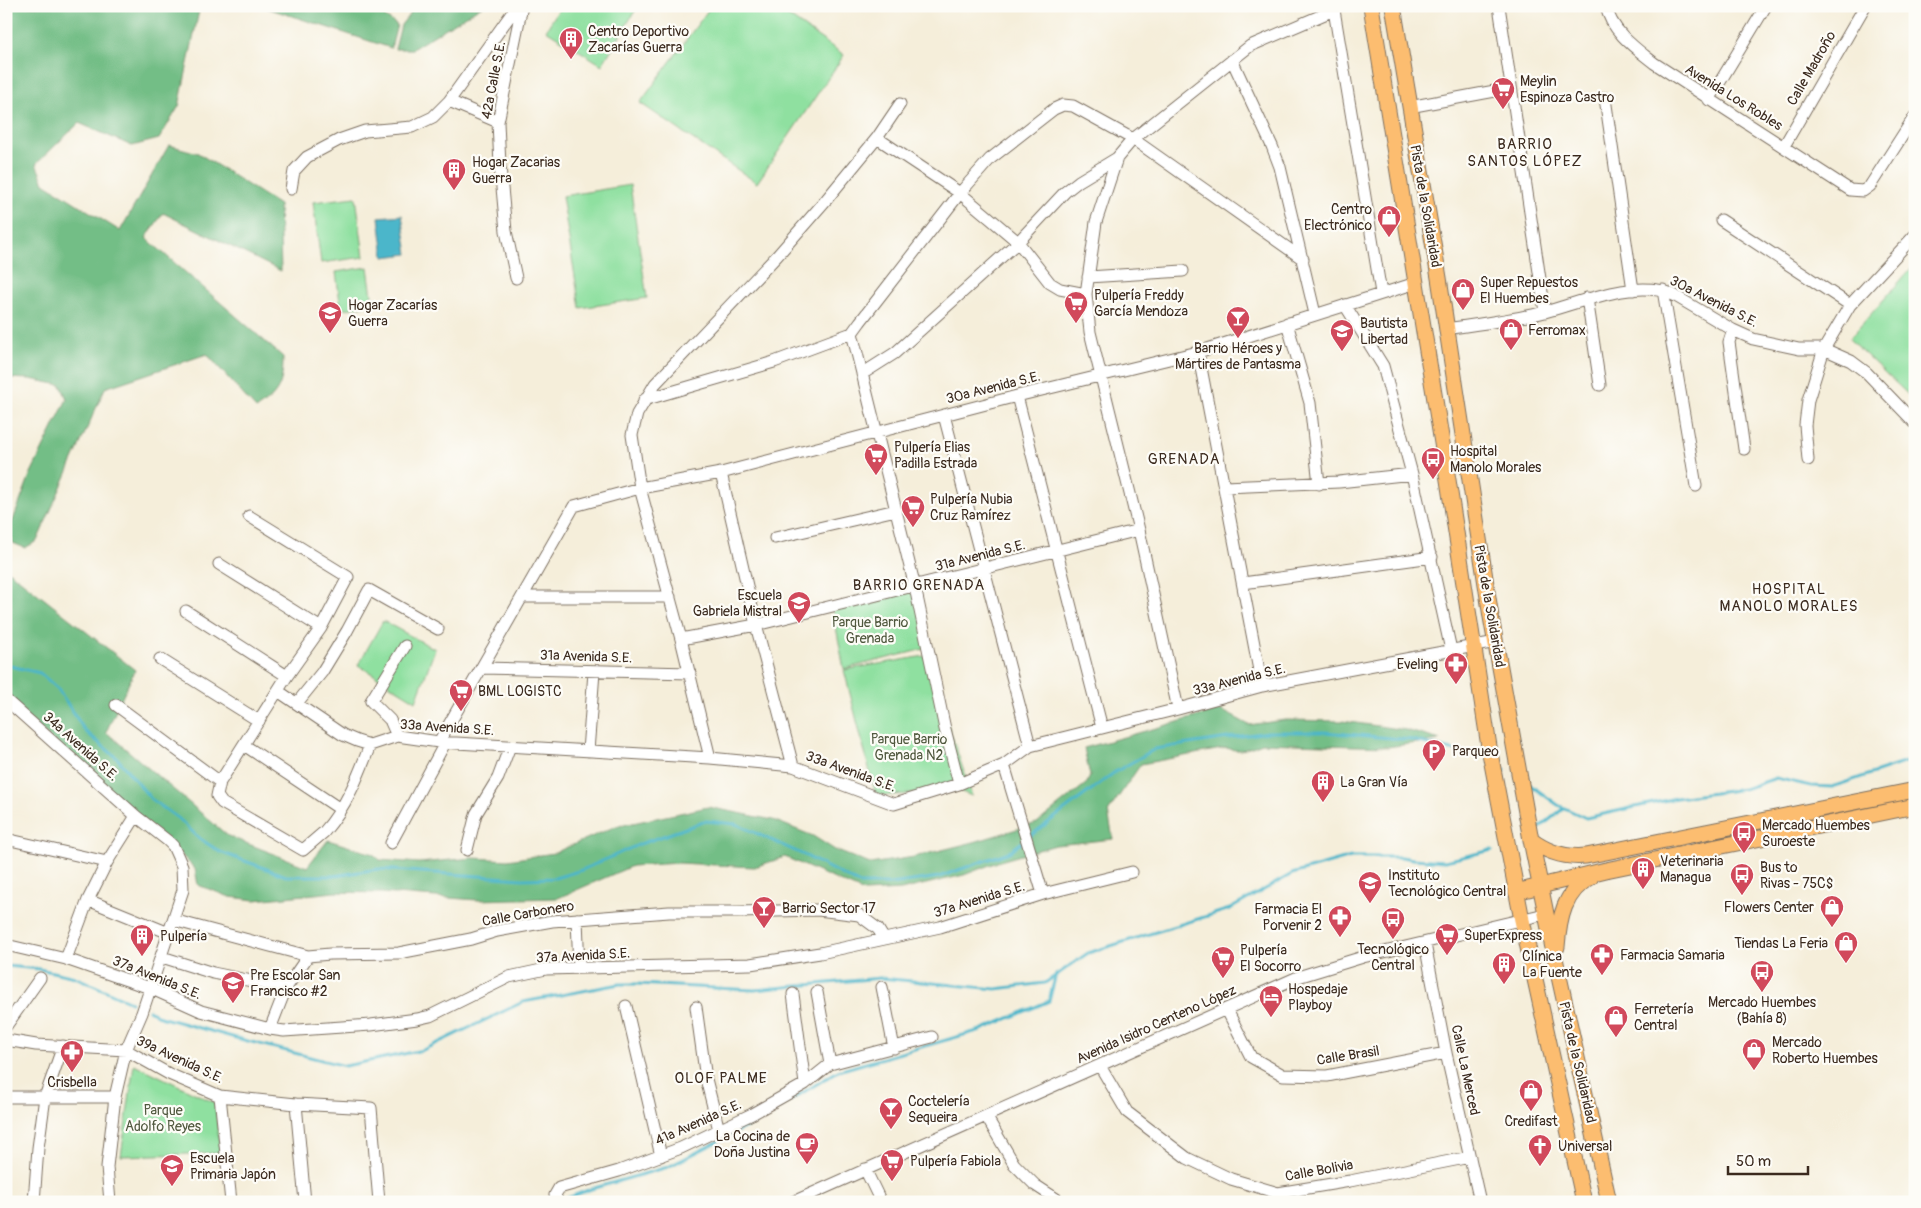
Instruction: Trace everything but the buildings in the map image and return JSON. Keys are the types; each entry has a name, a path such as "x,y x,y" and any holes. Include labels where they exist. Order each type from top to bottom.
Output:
{"main road":[{"name":"Pista de la Solidaridad","path":"1371,6 1490,753 1516,892 1564,1103 1584,1202"},
{"name":"Pista de la Solidaridad","path":"1392,6 1496,642 1531,840 1545,914 1609,1202"},
{"path":"1531,840 1553,853 1586,856 1915,790"},
{"path":"1516,892 1606,870 1915,806"},
{"path":"1556,963 1559,923 1566,901 1581,883 1606,870"}],"street":[{"path":"291,189 294,171 307,157 339,140 365,131 412,127 433,117 449,101 517,6"},
{"name":"42a Calle S.E.","path":"516,278 506,230 498,122 522,6"},
{"path":"1499,6 1545,312"},
{"name":"Avenida Los Robles","path":"1606,6 1614,25 1631,45 1654,63 1850,190 1864,191 1870,186 1915,116"},
{"name":"Calle Madroño","path":"1784,146 1865,6"},
{"path":"862,374 895,353 1018,242 1065,192 1079,181 1117,158 1133,139 1250,46 1336,8 1382,293"},
{"path":"1709,100 1761,8"},
{"path":"1232,60 1277,160 1303,259 1315,314"},
{"path":"1409,107 1511,88"},
{"path":"1605,98 1632,290"},
{"path":"449,101 498,122"},
{"path":"710,758 690,673 640,488 632,436 636,414 655,384 777,256 826,200 877,138 900,104"},
{"path":"644,400 774,362 852,333 960,193 1000,150 1063,104 1073,106 1133,139 1303,259"},
{"path":"877,138 960,193 1018,242 1050,283 1060,289 1086,294"},
{"path":"1117,158 1096,222 1086,294 1090,332 1138,530 1178,709"},
{"path":"1721,220 1850,305"},
{"path":"1808,460 1805,425 1807,408 1824,349 1850,305 1915,235"},
{"path":"1088,277 1184,271"},
{"name":"30a Avenida S.E.","path":"522,597 574,506 640,488 721,473 944,414 1198,352 1416,283"},
{"name":"30a Avenida S.E.","path":"1446,329 1545,312 1588,298 1632,290 1663,290 1733,330 1753,339 1799,349 1824,349 1850,361 1867,373 1915,423"},
{"path":"1663,290 1696,486"},
{"path":"1588,298 1600,385"},
{"path":"1345,305 1383,366 1432,557 1451,650"},
{"path":"1287,323 1310,403 1319,484"},
{"path":"1733,330 1729,342 1744,449"},
{"path":"852,333 915,587 945,729 960,784"},
{"path":"1198,352 1262,686"},
{"path":"1016,396 1102,728"},
{"path":"944,414 1030,746"},
{"path":"721,473 756,625 793,766"},
{"path":"1225,487 1319,484 1412,474"},
{"path":"775,538 896,510"},
{"path":"249,516 348,577 321,628 287,676 220,782 217,796 222,803 303,850 324,831 340,809 357,781 370,744 357,742 343,735 278,691"},
{"name":"31a Avenida S.E.","path":"681,639 756,625 1138,530"},
{"path":"1243,583 1432,557"},
{"path":"220,564 321,628"},
{"path":"297,703 322,672 369,590 438,630"},
{"path":"391,843 442,742 522,597 670,597"},
{"path":"186,611 287,676"},
{"name":"33a Avenida S.E.","path":"370,744 398,736 442,742 710,758 793,766 894,804 960,784 1004,765 1030,746 1262,686 1496,642"},
{"path":"398,736 390,720 371,701 405,646"},
{"path":"160,659 259,721"},
{"name":"31a Avenida S.E.","path":"482,668 690,673"},
{"path":"588,751 594,672"},
{"name":"34a Avenida S.E.","path":"6,700 136,816 173,846 182,866 182,890 162,957 144,1008 126,1050 115,1097 107,1167 110,1202"},
{"path":"116,705 220,782"},
{"path":"244,745 340,809"},
{"path":"467,850 476,814 498,778 510,746"},
{"name":"37a Avenida S.E.","path":"6,945 66,958 150,988 201,1011 284,1031 417,1020 430,1016 509,978 546,969 750,964 820,953 940,927 1043,894 1004,765"},
{"path":"66,958 88,900 136,816"},
{"path":"6,839 108,862"},
{"path":"1043,894 1132,872"},
{"path":"88,900 169,933"},
{"name":"Calle Carbonero","path":"173,920 308,956 399,953 471,940 497,931 552,921 668,912 818,910 859,915 878,929 884,939"},
{"name":"Avenida Isidro Centeno López","path":"793,1202 1298,977 1363,957 1545,914"},
{"path":"577,919 579,968"},
{"name":"Calle La Merced","path":"1424,944 1446,1053 1480,1202"},
{"path":"270,1029 286,988 308,956"},
{"path":"162,957 213,973 286,988"},
{"path":"6,1026 40,978"},
{"path":"882,987 894,1048"},
{"path":"817,992 830,1064"},
{"path":"793,994 805,1084"},
{"path":"626,1006 661,1156"},
{"path":"696,1007 706,1079 719,1130"},
{"name":"Calle Brasil","path":"1226,1010 1251,1057 1283,1075 1326,1076 1446,1053"},
{"name":"41a Avenida S.E.","path":"556,1198 559,1188 619,1171 661,1156 752,1114 805,1084 830,1064 932,1037"},
{"name":"39a Avenida S.E.","path":"6,1040 36,1045 126,1050 169,1074 220,1096 296,1104 371,1108 380,1202"},
{"path":"34,1202 38,1148 45,1097 63,1046"},
{"name":"Calle Bolivia","path":"1100,1066 1128,1112 1187,1158 1232,1180 1278,1193 1470,1156"},
{"path":"220,1096 231,1202"},
{"path":"6,1097 115,1097"},
{"path":"296,1104 305,1202"},
{"path":"986,1116 1014,1164 1035,1185 1061,1202"},
{"path":"865,1169 881,1202"}],"green space":[{"path":"6,6 200,6 179,106 159,139 132,146 79,123 36,164 44,183 120,231 169,145 198,153 279,205 281,271 163,213 146,238 283,357 281,381 275,393 256,409 207,354 105,388 37,541 25,548 13,543 9,531 30,475 67,399 61,385 30,379 6,378"},
{"path":"261,6 370,6 397,25 391,48"},
{"path":"416,6 482,6 412,49 395,49 401,25"},
{"path":"561,6 638,6 602,65 546,30"},
{"path":"711,6 774,6 844,55 757,183 640,103"},
{"path":"630,185 647,298 580,308 562,196"},
{"path":"356,197 364,257 321,263 313,202"},
{"path":"1915,264 1915,401 1849,339"},
{"path":"368,267 373,304 341,310 336,272"},
{"path":"6,569 135,670 106,732 228,836 307,867 328,840 373,854 380,860 419,863 473,858 508,860 554,853 614,827 708,807 773,820 813,836 835,850 870,864 914,857 974,842 1037,823 1087,783 1090,776 1084,748 1221,710 1249,725 1285,720 1342,721 1406,730 1440,740 1387,747 1262,743 1245,749 1227,748 1141,764 1108,812 1113,839 1056,845 1000,861 964,875 901,890 864,892 785,857 754,867 678,863 632,866 558,898 477,900 381,893 335,892 255,900 230,897 198,885 195,869 168,841 6,700"},
{"name":"Parque Barrio Grenada","path":"915,587 928,648 844,669 832,606"},
{"path":"383,621 435,649 416,701 358,665"},
{"name":"Parque Barrio Grenada N2","path":"925,656 972,796 959,791 876,796 844,670"},
{"name":"Parque Adolfo Reyes","path":"134,1064 215,1103 220,1153 121,1156"}],"water":[{"path":"402,215 408,254 384,257 379,217"}],"waterway":[{"path":"6,665 40,673 58,689 85,731 117,758 151,799 179,819 199,838 220,852 286,876 334,876 378,869 522,879 555,878 582,870 640,844 706,821 736,824 806,856 860,884 891,884 939,877 1009,852 1115,772 1155,749 1268,732 1324,732 1412,740 1468,754"},
{"path":"1526,782 1558,805 1586,818 1676,798 1744,789 1776,778 1811,786 1832,787 1915,759"},
{"path":"1539,828 1564,808"},
{"path":"149,1010 160,1017 345,1066 423,1050 523,1002 620,984 754,990 880,978 996,989 1045,983 1088,953 1230,909 1292,874 1351,857 1402,857 1445,861 1492,850"},
{"path":"6,966 39,969 75,977 131,1002"},
{"path":"560,1201 591,1189 668,1167 752,1124 838,1071 981,1030 1049,1001 1056,974"}],"place":[{"name":"Centro Deportivo Zacarías Guerra","path":"571,60"},
{"name":"Meylin Espinoza Castro","path":"1503,110"},
{"name":"Hogar Zacarias Guerra","path":"454,191"},
{"name":"Centro Electrónico","path":"1389,238"},
{"name":"Super Repuestos El Huembes","path":"1463,311"},
{"name":"Pulpería Freddy García Mendoza","path":"1076,324"},
{"name":"Hogar Zacarías Guerra","path":"330,334"},
{"name":"Barrio Héroes y Mártires de Pantasma","path":"1238,339"},
{"name":"Ferromax","path":"1511,351"},
{"name":"Bautista Libertad","path":"1342,352"},
{"name":"Pulpería Elias Padilla Estrada","path":"876,476"},
{"name":"Hospital Manolo Morales","path":"1433,480"},
{"name":"Pulpería Nubia Cruz Ramírez","path":"913,528"},
{"name":"Escuela Gabriela Mistral","path":"799,624"},
{"name":"Eveling","path":"1456,685"},
{"name":"BML LOGISTC","path":"461,712"},
{"name":"Parqueo","path":"1434,772"},
{"name":"La Gran Vía","path":"1323,803"},
{"name":"Mercado Huembes Suroeste","path":"1744,854"},
{"name":"Veterinaria Managua","path":"1643,890"},
{"name":"Bus to Rivas - 75C$","path":"1742,896"},
{"name":"Instituto Tecnológico Central","path":"1370,904"},
{"name":"Flowers Center","path":"1832,928"},
{"name":"Barrio Sector 17","path":"764,929"},
{"name":"Farmacia El Porvenir 2","path":"1340,938"},
{"name":"Tecnológico Central","path":"1393,940"},
{"name":"SuperExpress","path":"1447,956"},
{"name":"Pulpería","path":"142,957"},
{"name":"Tiendas La Feria","path":"1846,964"},
{"name":"Farmacia Samaria","path":"1602,976"},
{"name":"Pulpería El Socorro","path":"1223,979"},
{"name":"Clínica La Fuente","path":"1504,985"},
{"name":"Mercado Huembes (Bahía 8)","path":"1762,993"},
{"name":"Pre Escolar San Francisco #2","path":"233,1004"},
{"name":"Hospedaje Playboy","path":"1271,1018"},
{"name":"Ferretería Central","path":"1616,1038"},
{"name":"Mercado Roberto Huembes","path":"1754,1071"},
{"name":"Crisbella","path":"72,1073"},
{"name":"Credifast","path":"1531,1112"},
{"name":"Coctelería Sequeira","path":"891,1130"},
{"name":"La Cocina de Doña Justina","path":"807,1165"},
{"name":"Universal","path":"1540,1167"},
{"name":"Pulpería Fabiola","path":"892,1182"},
{"name":"Escuela Primaria Japón","path":"172,1187"}],"district":[{"name":"BARRIO SANTOS LÓPEZ","path":"1525,152"},
{"name":"GRENADA","path":"1184,459"},
{"name":"BARRIO GRENADA","path":"919,585"},
{"name":"HOSPITAL MANOLO MORALES","path":"1789,598"},
{"name":"OLOF PALME","path":"721,1078"}]}
